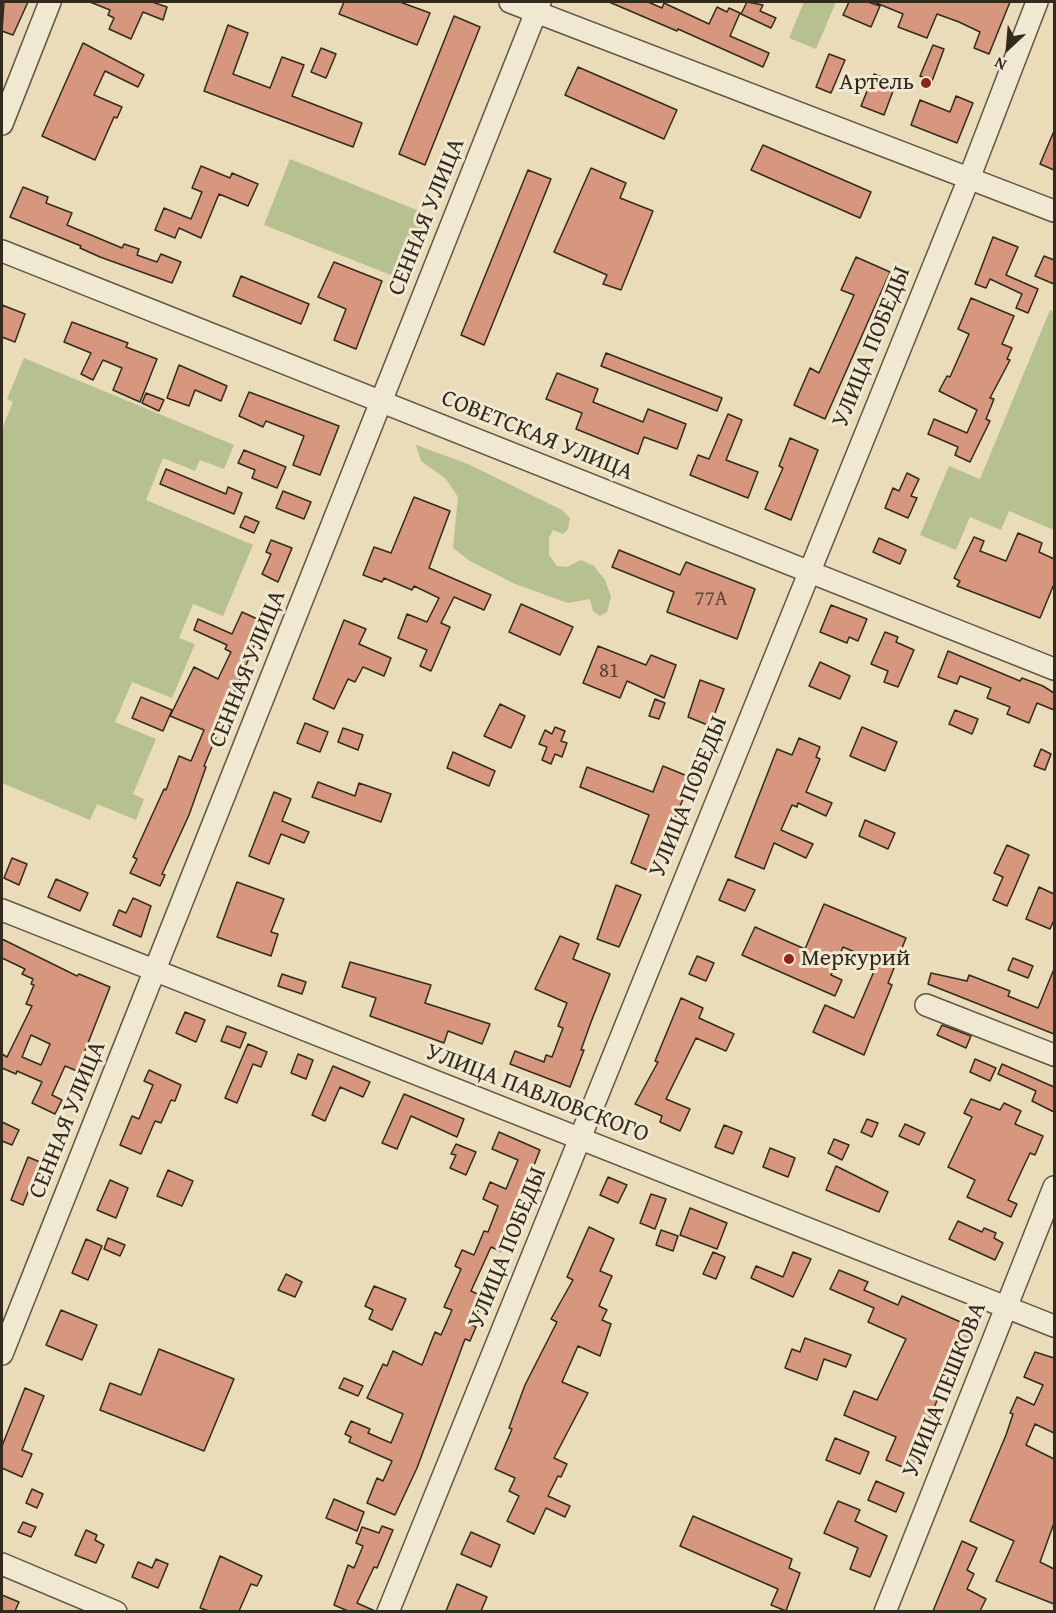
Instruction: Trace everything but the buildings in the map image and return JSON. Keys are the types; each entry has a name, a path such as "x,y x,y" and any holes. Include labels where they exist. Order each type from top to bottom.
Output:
{"street":[{"path":"2,124 50,2"},
{"path":"510,2 538,7 1054,211"},
{"name":"УЛИЦА ПОБЕДЫ","path":"388,1611 807,571 970,176 1037,2"},
{"name":"СЕННАЯ УЛИЦА","path":"2,1354 538,7"},
{"name":"СОВЕТСКАЯ УЛИЦА","path":"2,251 1054,669"},
{"name":"УЛИЦА ПАВЛОВСКОГО","path":"2,910 1054,1326"},
{"path":"926,1005 1054,1055"},
{"name":"УЛИЦА ПЕШКОВА","path":"885,1611 1054,1187"},
{"path":"2,1564 116,1611"}],"green space":[{"path":"804,2 836,2 816,49 789,38"},
{"path":"290,159 427,214 401,279 264,225"},
{"path":"1050,310 1054,312 1054,530 1009,511 1001,530 970,517 956,550 920,535 949,466 980,479"},
{"path":"24,358 234,445 224,469 200,460 195,471 163,458 146,500 253,545 223,616 193,604 179,638 195,644 172,698 132,682 115,722 156,739 133,794 144,799 136,820 97,804 90,820 2,783 2,429 13,402 7,399"},
{"path":"416,445 468,464 562,510 570,518 568,529 563,534 553,530 549,538 549,555 557,566 567,567 581,560 594,566 605,580 611,597 607,612 600,616 593,611 590,599 568,603 515,584 470,561 453,548 458,497 446,479 421,461"}],"place":[{"name":"Артель","path":"926,83"},
{"name":"Меркурий","path":"789,959"}]}
